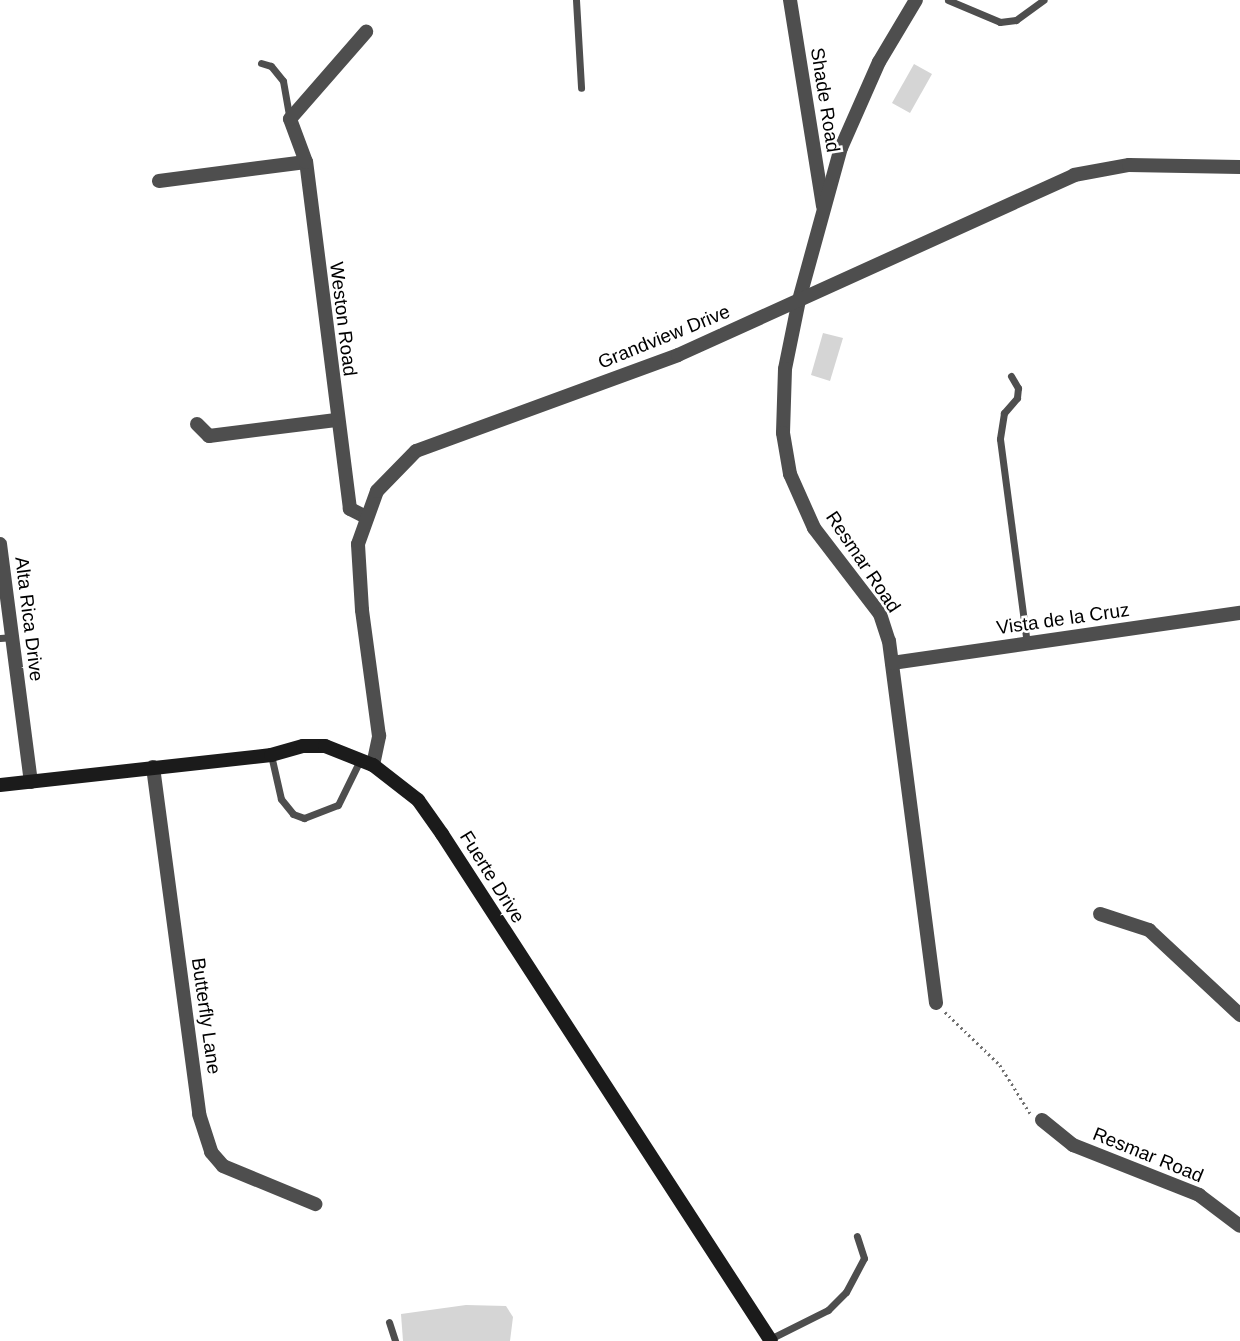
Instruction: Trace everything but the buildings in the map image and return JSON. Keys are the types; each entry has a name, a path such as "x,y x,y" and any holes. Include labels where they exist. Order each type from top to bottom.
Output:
{"main road":[{"name":"Fuerte Drive","path":"0,785 271,755 325,746 367,761 418,800 442,834 771,1340"}],"street":[{"name":"Shade Road","path":"790,0 823,206"},
{"name":"Resmar Road","path":"916,0 879,62 841,148 823,206 785,369 783,433 790,474 814,528 880,614 892,663 936,1003"},
{"path":"290,119 366,32"},
{"name":"Weston Road","path":"290,119 306,162 336,420 350,509 365,516"},
{"path":"159,181 306,162"},
{"name":"Grandview Drive","path":"367,761 379,726 357,558 365,516 394,469 428,444 678,355 1074,175 1129,165 1240,167"},
{"path":"197,424 209,436 336,420"},
{"name":"Alta Rica Drive","path":"0,544 7,638 31,782"},
{"name":"Vista de la Cruz","path":"892,663 1240,613"},
{"name":"Butterfly Lane","path":"153,767 199,1114 211,1152 223,1166 315,1204"},
{"path":"1100,914 1149,930 1240,1015"},
{"name":"Resmar Road","path":"1042,1120 1073,1145 1199,1195 1240,1226"}],"lane":[{"path":"576,0 581,88"},
{"path":"948,0 1000,22 1016,20 1044,0"},
{"path":"261,63 283,81 290,119"},
{"path":"1011,376 1018,388 1017,398 1004,413 1000,439 1027,644"},
{"path":"271,755 281,799 293,814 304,818 338,805 367,761"},
{"path":"771,1340 828,1310 846,1292 858,1277 864,1258 857,1236"},
{"path":"389,1322 395,1341"}],"path":[{"path":"936,1003 979,1049 991,1055 1025,1108 1042,1120"}],"shaded area":[{"path":"914,64 932,74 910,113 892,103"},
{"path":"823,333 843,338 830,381 811,375"},
{"path":"466,1305 506,1306 513,1317 510,1341 403,1341 401,1314"}]}
